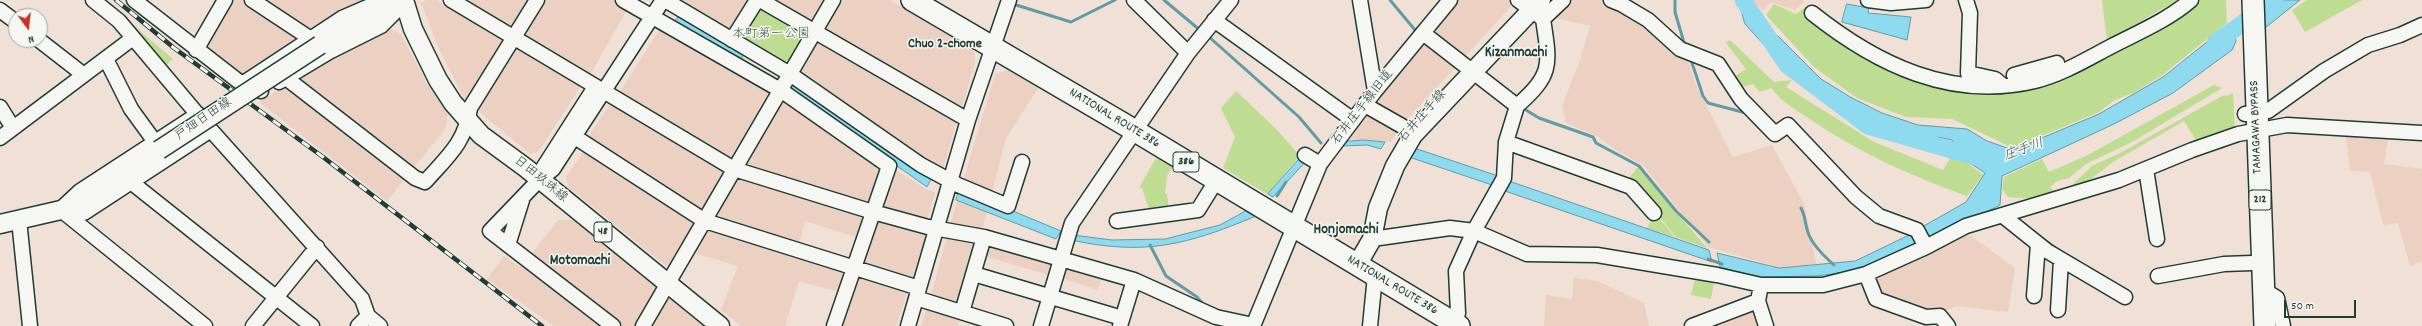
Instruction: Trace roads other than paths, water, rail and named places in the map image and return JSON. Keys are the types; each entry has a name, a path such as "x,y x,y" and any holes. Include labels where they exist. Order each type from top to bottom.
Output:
{"highway":[{"name":"NATIONAL ROUTE 386","path":"912,0 1135,131 1457,325"},
{"name":"TAMAGAWA BYPASS","path":"2241,0 2249,77 2251,123 2264,290 2265,326"},
{"name":"TAMAGAWA BYPASS","path":"2249,77 2253,0"},
{"name":"TAMAGAWA BYPASS","path":"2251,123 2254,326"}],"main road":[{"name":"戸畑日田線","path":"0,224 61,210 88,198 157,146 316,42 406,1"},
{"name":"日田玖珠線","path":"406,1 413,29 438,80 481,135 720,326"},
{"name":"石井庄手線","path":"1357,265 1370,206 1386,163 1409,130 1532,6"},
{"name":"石井庄手線","path":"1357,265 1372,239 1378,208 1403,152 1413,135 1470,69"}],"street":[{"path":"93,0 120,21 211,130 362,299 363,321 380,326"},
{"path":"134,0 196,50 242,84 260,92 329,52 381,26 406,1"},
{"path":"196,50 225,0"},
{"path":"242,84 316,42 252,0"},
{"path":"451,0 734,169 873,212 936,229 984,237 1134,280 1216,317 1253,326"},
{"path":"286,78 415,178 426,182 462,139 470,108 537,0"},
{"path":"623,0 780,90 889,166 834,326"},
{"path":"648,15 652,0"},
{"path":"539,180 546,163 600,88 648,15 664,0 790,74 921,165 1008,206 1022,162"},
{"path":"732,40 758,0 968,120"},
{"path":"643,326 780,90 816,32 833,0"},
{"path":"1134,0 1188,53"},
{"path":"1041,326 1070,228 1075,218 1188,53 1230,0"},
{"path":"1360,0 1376,91"},
{"name":"石井庄手線旧道","path":"1253,326 1293,227 1317,158 1337,141 1450,0"},
{"path":"1457,325 1458,313 1456,271 1474,231 1502,185 1506,142 1517,106 1546,72 1548,55 1532,6 1563,0"},
{"path":"1611,0 1621,4 1648,20 1680,49 1718,64 1740,99 1775,134 1788,125 1856,197 1879,216 1917,230 1926,247"},
{"path":"1868,0 1891,4 1926,0"},
{"path":"1966,0 1970,13 1968,73 1998,82 2036,81 2071,68 2165,18 2191,0"},
{"path":"908,326 968,120 1006,1"},
{"path":"1812,13 1841,36 1896,66 1944,83 1977,86 1998,82 2057,63"},
{"path":"1214,20 1353,120"},
{"path":"1372,239 1450,228 1474,231 1528,254 1597,255 1717,275 1761,285 1823,285 1866,274 1926,247 1966,226 2119,180 2192,150 2251,123 2324,71 2368,45 2400,35 2422,25"},
{"path":"1423,33 1517,106"},
{"path":"0,138 133,38"},
{"path":"48,47 84,75"},
{"path":"106,58 131,109 157,146 198,114"},
{"path":"600,88 575,137 554,168 539,180 490,231 613,326"},
{"path":"1365,105 1409,130"},
{"path":"0,108 14,128"},
{"path":"2251,123 2422,133"},
{"path":"61,210 84,213 211,130"},
{"path":"575,137 705,220 855,268 962,312 1006,326"},
{"path":"1506,142 1631,187 1654,213"},
{"path":"2146,169 2157,238"},
{"path":"1117,221 1198,210 1216,181"},
{"path":"131,182 312,326"},
{"path":"508,245 523,197"},
{"path":"61,210 205,326"},
{"path":"2002,215 2060,260 2124,297"},
{"path":"19,220 30,326"},
{"path":"962,312 984,237"},
{"path":"2034,296 2038,244"},
{"path":"253,326 317,247"},
{"path":"2058,310 2060,260"},
{"path":"2158,276 2224,264 2252,263"},
{"path":"974,274 1121,322 1134,280"},
{"path":"1866,274 1876,299 1900,309 1926,316 1940,316 1948,326"},
{"path":"1370,326 1375,276"},
{"path":"1761,285 1758,301 1766,326"},
{"path":"2264,290 2277,298 2283,326"},
{"path":"1692,326 1758,301"}],"water":[{"path":"2264,0 2300,0 2265,28"},
{"path":"1739,1 1755,7 1756,23 1779,37 1821,79 1852,98 1882,113 1918,125 1967,129 1987,141 2013,150 2099,114 2163,77 2232,22 2236,41 2232,50 2173,93 2114,124 2002,176 2000,205 1933,239 1928,239 1922,227 1966,202 1985,173 1967,161 1952,140 1937,137 1940,152 1875,123 1847,106 1767,48 1745,24"},
{"path":"1847,4 1869,8 1868,13 1911,17 1907,40 1842,22"},
{"path":"679,16 745,53 739,62 673,24"},
{"path":"792,81 931,179 927,187 787,89"},
{"path":"1364,140 1385,142 1381,149 1367,145 1342,146 1341,142"},
{"path":"1414,148 1498,176 1495,186 1409,157"},
{"path":"1303,155 1309,158 1273,197 1268,194"},
{"path":"1506,180 1709,250 1712,262 1502,190"},
{"path":"960,189 1061,231 1056,239 956,200"},
{"path":"1246,211 1256,216 1187,241 1165,245 1121,247 1097,245 1071,240 1073,235 1112,240 1165,239 1220,225"},
{"path":"1912,234 1919,244 1860,270 1817,276 1759,277 1720,267 1717,253 1779,268 1855,261"}],"waterway":[{"path":"1013,4 1071,22 1115,0"},
{"path":"1164,0 1201,31"},
{"path":"1390,0 1415,30"},
{"path":"1675,0 1675,12 1685,46"},
{"name":"庄手川","path":"1743,0 1787,65 1868,126 1983,159"},
{"name":"庄手川","path":"2215,43 2275,0"},
{"path":"1208,36 1299,117 1321,143"},
{"path":"1690,57 1703,96 1708,103 1746,113"},
{"path":"1521,107 1539,118 1593,137 1596,143 1639,166 1676,211 1709,242"},
{"path":"1277,196 1286,182"},
{"path":"1801,208 1811,239 1820,252 1834,265"},
{"path":"2040,237 2060,251"},
{"path":"1150,245 1166,276 1197,297 1205,306"},
{"path":"1708,259 1722,264"}],"railway":[{"path":"116,0 174,48 323,157 542,326"}],"district":[{"name":"Chuo 2-chome","path":"945,45"},
{"name":"Kizanmachi","path":"1516,54"},
{"name":"Honjomachi","path":"1346,231"},
{"name":"Motomachi","path":"580,262"}],"park label":[{"name":"本町第一公園","path":"771,35"}]}
